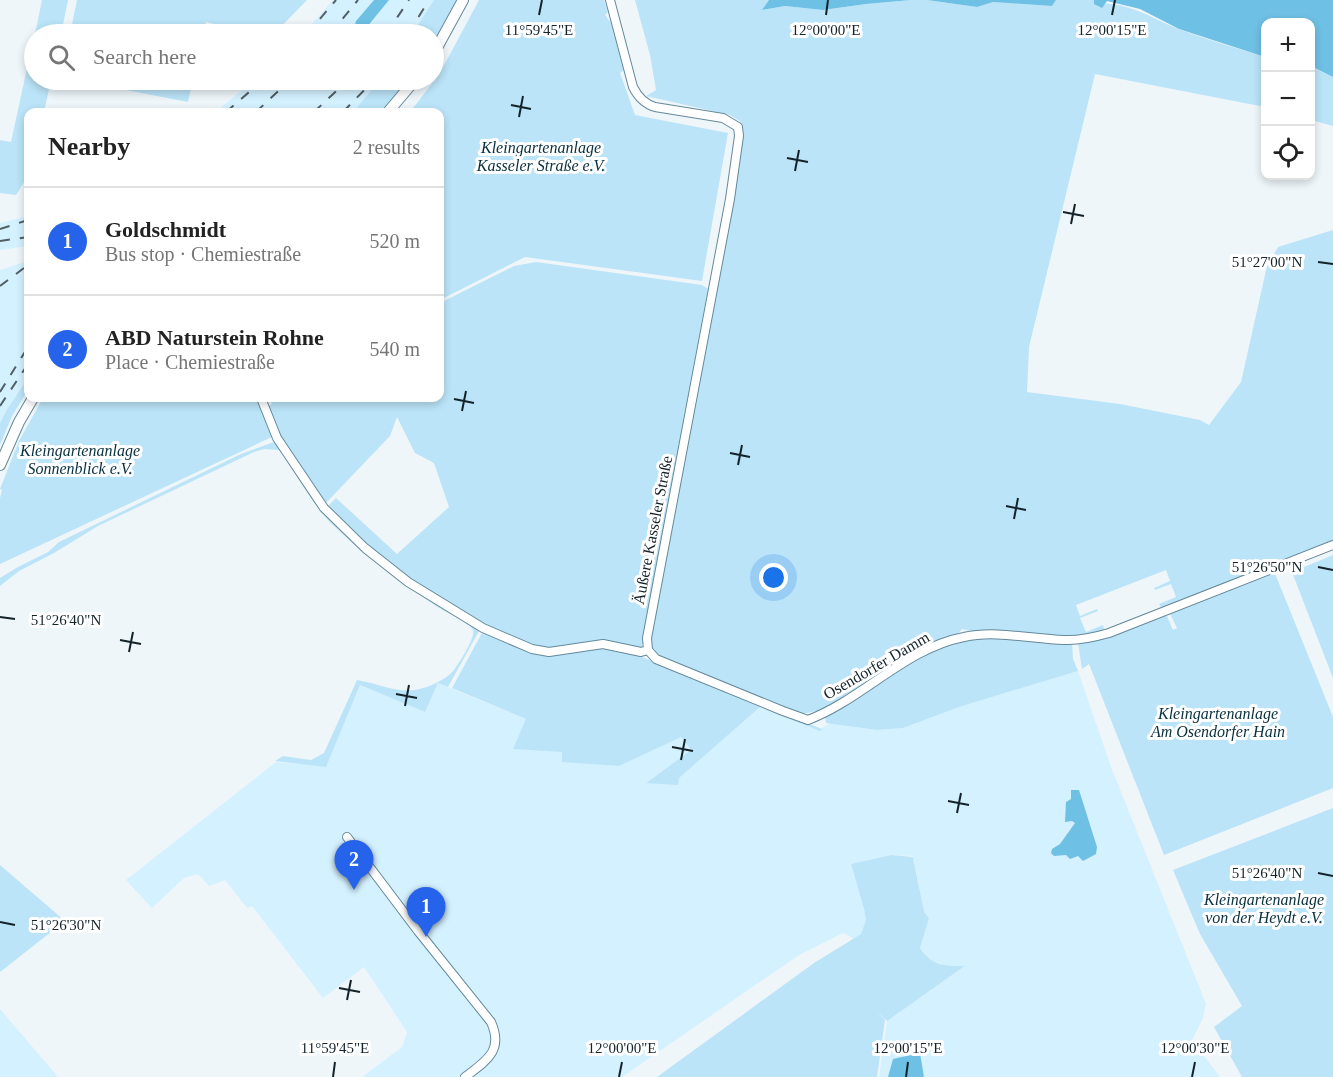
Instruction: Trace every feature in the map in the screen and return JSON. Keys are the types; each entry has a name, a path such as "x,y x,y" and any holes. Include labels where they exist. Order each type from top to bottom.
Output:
{"main road":[{"path":"444,34 463,0"},
{"path":"391,108 407,90"},
{"path":"0,465 31,402"}],"street":[{"name":"Äußere Kasseler Straße","path":"610,0 633,87 645,103 656,107 723,118 738,126 740,136 647,638 648,650"},
{"path":"263,402 277,438 324,508 365,548 408,582 462,617 532,649 549,652 603,644 641,652 648,650"},
{"name":"Osendorfer Damm","path":"648,650 656,659 808,720 837,705 923,652 948,641 980,635 1076,640 1109,633 1333,545"},
{"path":"347,837 490,1022 495,1032 495,1048 489,1059 465,1077"}],"shaded area":[{"path":"333,0 374,0 356,21 357,24 312,24"},
{"path":"389,0 434,0 418,24 369,24"},
{"path":"242,90 372,90 356,108 220,108"},
{"path":"24,217 24,247 0,250 0,223"},
{"path":"24,262 24,384 0,423 0,270"},
{"path":"1078,671 1111,767 1206,1004 1203,1018 1192,1040 1220,1077 879,1077 887,1021 964,967 946,966 928,959 920,948 929,918 921,911 919,884 913,856 891,855 851,864 866,920 861,934 854,939 843,933 799,955 622,1077 362,1077 402,1047 407,1032 364,967 323,998 252,906 247,908 225,880 209,886 198,874 184,878 152,908 126,880 276,762 326,766 360,685 425,712 438,683 526,719 563,752 562,761 619,766 680,737 691,750 647,782 679,778 760,707 819,730 830,723 877,730 903,728 962,706"},
{"path":"0,1009 58,1077 0,1077"}],"green space":[{"path":"42,0 68,0 63,24 37,24"},
{"path":"77,0 307,0 284,24 206,22 206,24 72,24"},
{"path":"434,0 459,0 444,28 444,24 418,24"},
{"name":"Kleingartenanlage Kasseler Straße e.V.","path":"479,0 604,0 608,12 605,15 611,23 624,70 620,73 635,115 728,133 702,281 525,257 444,298 444,108 413,108 427,90 444,90 444,66"},
{"path":"635,0 769,0 763,10 785,6 823,10 911,0 977,7 993,2 1052,6 1056,0 1094,0 1094,4 1117,5 1139,11 1181,30 1261,56 1261,106 1095,74 1029,347 1027,392 1120,404 1200,420 1209,425 1241,382 1267,266 1278,247 1333,230 1333,542 1162,609 1159,604 1176,597 1171,584 1155,590 1154,588 1170,581 1166,570 1076,605 1080,616 1097,609 1098,611 1080,618 1086,632 1103,625 1104,629 1100,634 1031,637 962,629 956,636 823,710 801,714 656,654 651,650 650,640 744,135 740,121 730,115 646,96 656,90 650,55"},
{"path":"1315,68 1333,77 1333,126 1315,121"},
{"path":"24,82 24,90 49,90 45,108 24,108 24,182 16,195 0,193 0,140 11,142"},
{"path":"126,90 191,90 188,102"},
{"path":"372,90 403,90 387,108 356,108"},
{"path":"536,262 702,285 708,289 640,649 622,645 545,650 475,622 389,566 328,506 336,498 397,554 449,507 434,463 415,453 397,417 390,436 324,505 277,430 268,406 272,404 271,402 444,402 444,301 514,266"},
{"path":"24,384 24,396 12,416 0,445 0,423"},
{"name":"Kleingartenanlage Sonnenblick e.V.","path":"41,402 260,402 274,436 0,564 2,490 0,489 19,441"},
{"path":"274,442 293,465 321,510 355,544 394,576 437,605 479,629 448,687 438,683 425,712 360,685 326,767 275,761 283,756 311,760 324,753 357,680 396,689 414,690 425,688 445,678 454,670 463,656 472,638 473,630 463,621 439,608 398,580 347,538 320,510 279,450 264,449 254,452 98,526 19,571 0,586 0,578 48,552 59,542 241,454"},
{"path":"1333,555 1333,678 1292,572"},
{"name":"Kleingartenanlage Am Osendorfer Hain","path":"1273,573 1333,717 1333,788 1164,855 1089,664 1082,669 1078,643 1166,614 1173,630 1177,628 1170,614 1172,610"},
{"path":"485,631 531,651 598,647 637,655 822,729 820,731 760,707 679,778 678,785 646,783 691,750 681,737 619,766 562,762 562,752 513,749 526,719 452,688"},
{"path":"989,637 1072,643 1073,659 1078,671 962,706 903,728 877,730 826,723 825,716 925,654 955,641"},
{"name":"Kleingartenanlage von der Heydt e.V.","path":"1333,808 1333,1077 1242,1077 1214,1027 1242,1006 1200,934 1173,870"},
{"path":"891,855 913,857 924,912 929,918 920,948 929,958 939,964 965,966 887,1021 877,1012 885,1020 877,1077 657,1077 814,963 861,934 866,920 851,864"},
{"path":"0,865 65,921 0,972"}],"water":[{"path":"374,0 389,0 369,24 355,24"},
{"path":"769,0 911,0 823,10 785,6 762,10"},
{"path":"927,0 1056,0 1052,6 993,2 977,7"},
{"path":"1094,0 1333,0 1333,77 1315,68 1315,18 1261,18 1261,56 1179,29 1140,9 1107,1 1102,8 1094,4"},
{"path":"1071,790 1079,790 1097,847 1096,854 1083,861 1078,856 1070,859 1066,855 1054,856 1051,853 1075,823 1065,822 1066,802 1071,799"},
{"path":"920,1053 924,1077 888,1077 893,1059"}],"railway":[{"path":"316,24 336,0"},
{"path":"338,24 358,0"},
{"path":"393,24 409,0"},
{"path":"414,24 429,0"},
{"path":"231,108 251,90"},
{"path":"260,108 279,90"},
{"path":"318,108 337,90"},
{"path":"347,108 364,90"},
{"path":"0,229 24,221"},
{"path":"0,241 24,238"},
{"path":"0,286 24,268"},
{"path":"0,392 24,353"},
{"path":"0,406 24,370"}],"place":[{"name":"ABD Naturstein Rohne","path":"354,890"},
{"name":"Goldschmidt","path":"426,937"}]}
